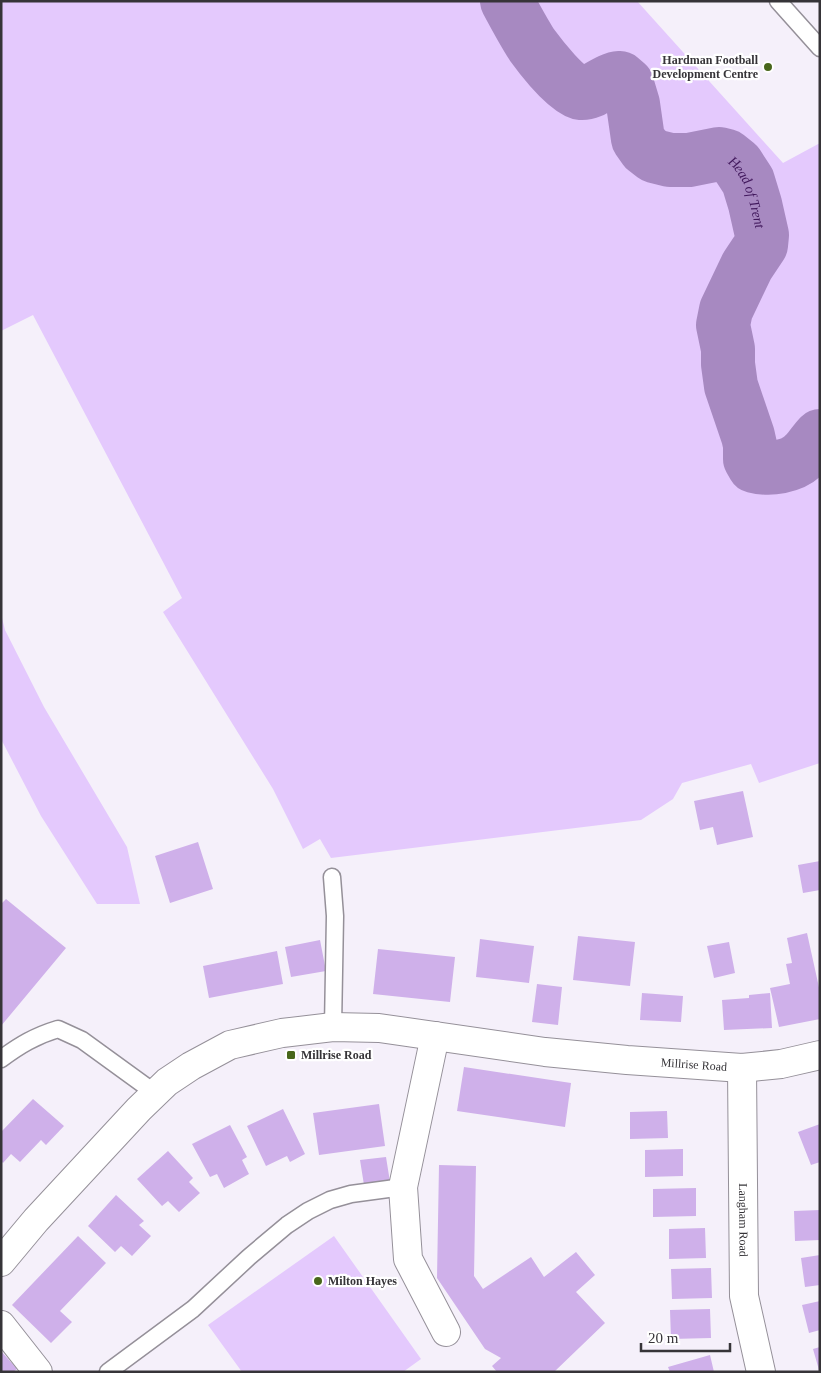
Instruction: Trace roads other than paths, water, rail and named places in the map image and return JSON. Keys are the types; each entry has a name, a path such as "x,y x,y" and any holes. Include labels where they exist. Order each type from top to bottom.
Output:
{"street":[{"name":"Millrise Road","path":"1,1262 42,1213 155,1093 167,1082 230,1045 282,1033 333,1027 379,1028 545,1052 742,1068 781,1064 820,1055"},
{"path":"435,1036 402,1187 408,1259 446,1332"},
{"name":"Langham Road","path":"742,1068 744,1296 761,1372"},
{"path":"1,1325 38,1372"}],"lane":[{"path":"778,1 820,48"},
{"path":"332,877 335,916 333,1027"},
{"path":"1,1059 39,1034 58,1029 82,1040 155,1093"},
{"path":"108,1372 193,1309 287,1225 308,1211 330,1200 351,1194 402,1187"}],"waterway":[{"name":"Head of Trent","path":"507,1 532,45 569,87 575,91 586,93 615,79 620,78 627,84 633,104 638,139 645,149 654,156 670,160 689,160 719,154 727,156 737,164 748,181 762,235 761,245 747,266 726,310 723,325 728,349 731,386 748,436 750,459 754,466 760,467 787,465 804,455 820,436"}],"place":[{"name":"Hardman Football Development Centre","path":"768,67"},
{"name":"Millrise Road","path":"291,1055"},
{"name":"Milton Hayes","path":"318,1281"}]}
